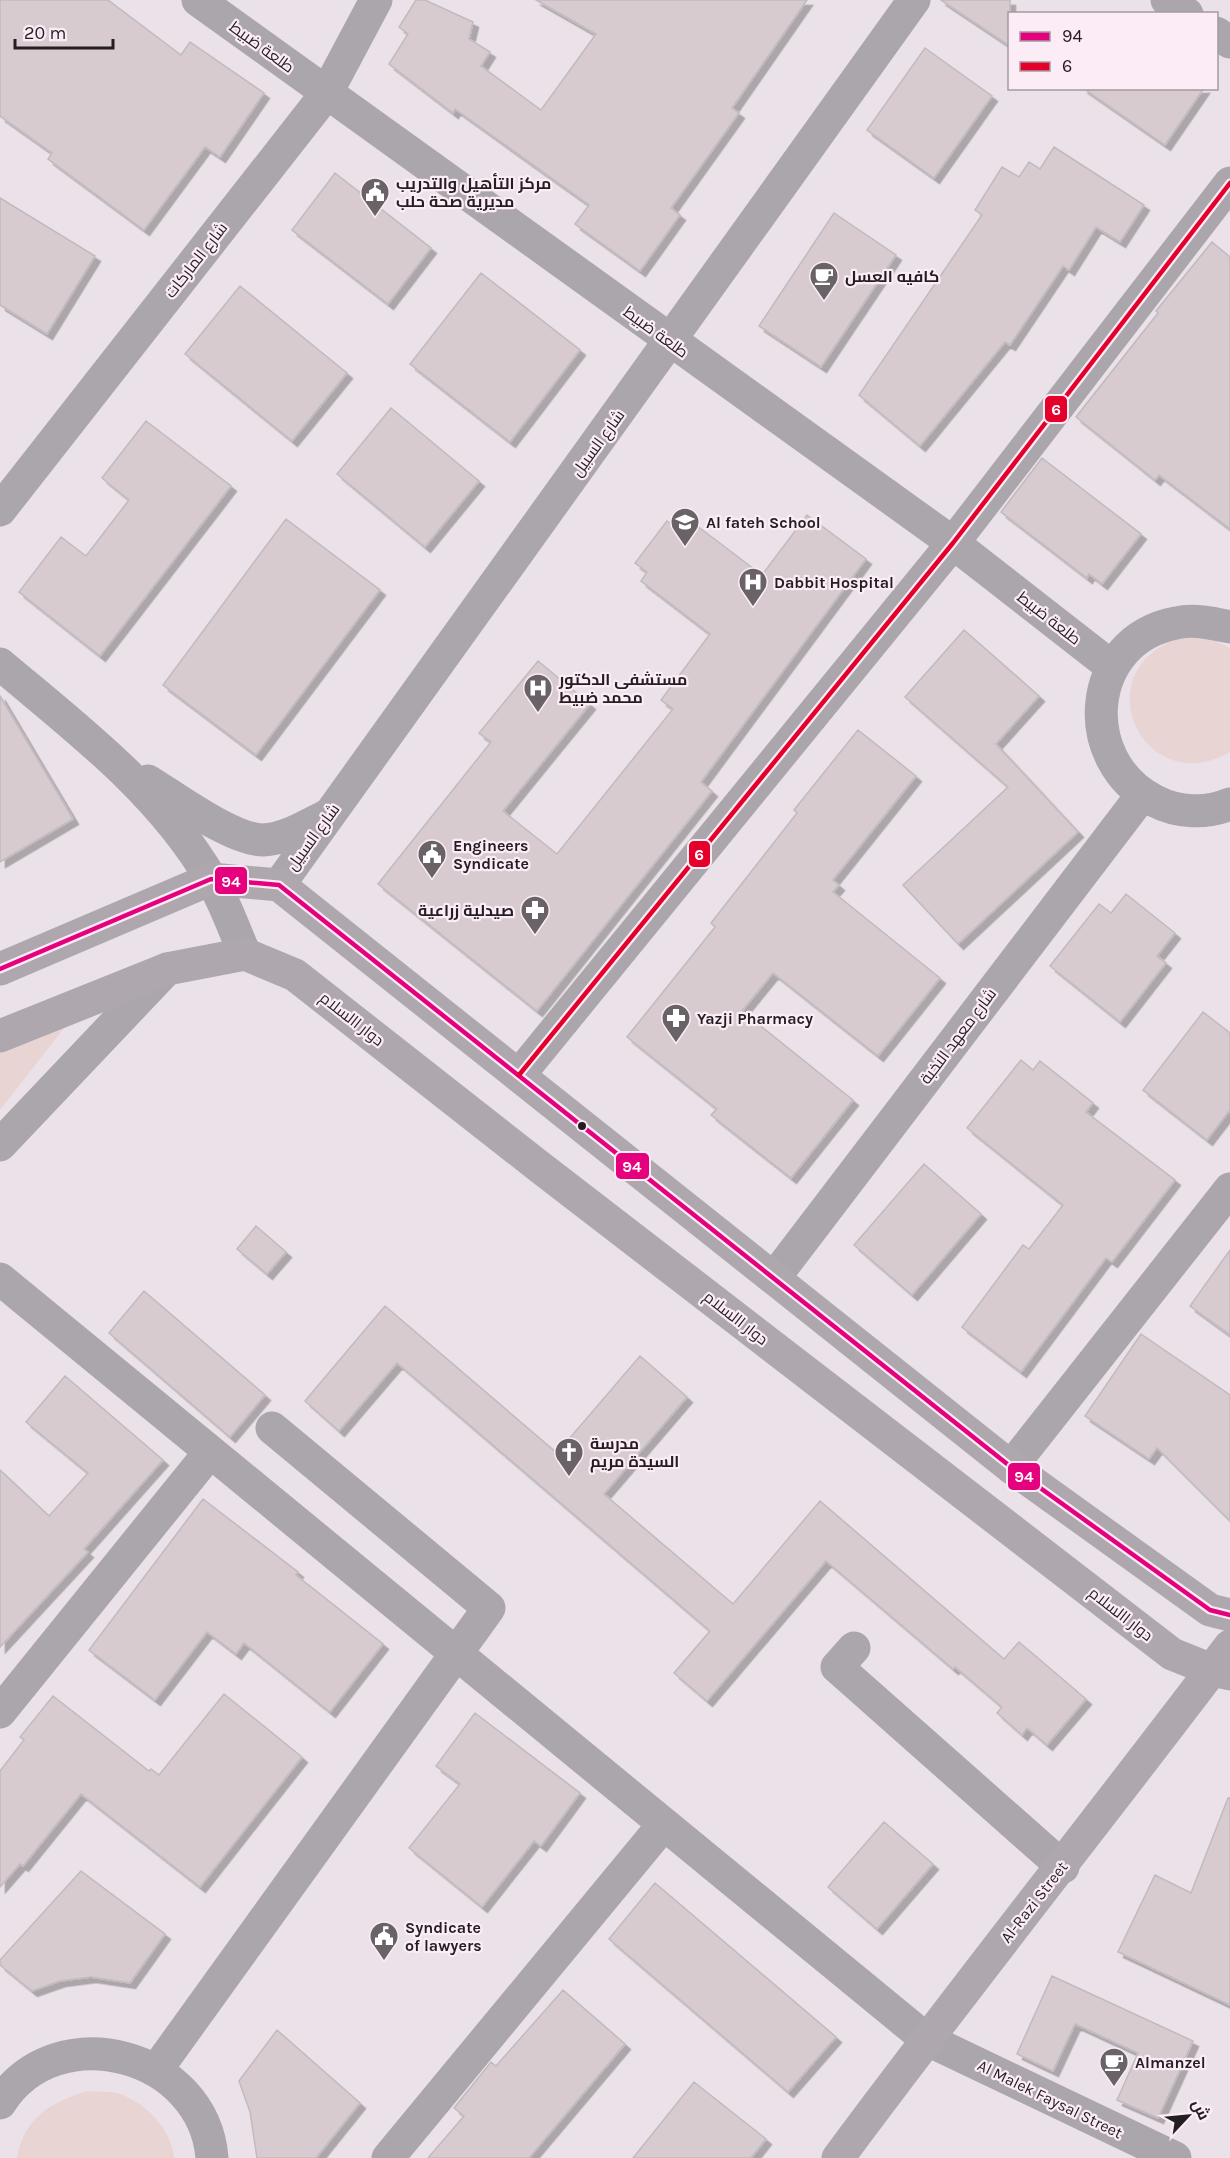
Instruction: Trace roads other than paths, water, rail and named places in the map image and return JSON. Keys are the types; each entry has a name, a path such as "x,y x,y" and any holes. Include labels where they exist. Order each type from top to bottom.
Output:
{"main road":[{"path":"0,969 211,879 279,885 1011,1467 1209,1611 1230,1615"},
{"path":"0,1036 167,969 245,954"},
{"name":"دوار االسلام","path":"245,954 296,975 541,1168 1172,1654 1224,1664"},
{"name":"Al-Razi Street","path":"838,2158 926,2039 1224,1664"}],"street":[{"name":"طلعة ضبيط","path":"198,0 670,342 953,543 1112,667"},
{"name":"شارع الماركات","path":"0,510 326,94 376,0"},
{"name":"شارع السبيل","path":"279,885 914,0"},
{"path":"1167,0 1184,12"},
{"path":"519,1075 953,543 1230,183"},
{"path":"1230,627 1204,621 1176,622 1149,632 1127,649 1112,667 1101,698 1100,726 1107,753 1121,776 1142,795 1166,807 1192,811 1218,809 1230,804"},
{"path":"0,664 111,758 169,819 211,879 245,954"},
{"path":"111,758 237,835 263,840 283,835 330,813"},
{"name":"شارع معهد النخبة","path":"774,1278 1142,795"},
{"path":"0,1144 167,969"},
{"path":"1011,1467 1230,1189"},
{"name":"Al Malek Faysal Street","path":"0,1280 926,2039 1171,2157"},
{"path":"157,2069 489,1608 272,1428"},
{"path":"0,1712 210,1452"},
{"path":"854,1648 837,1667 1063,1867"},
{"path":"388,2158 664,1824"},
{"path":"3,2092 43,2064 84,2053 127,2056 157,2069 194,2105 211,2143 212,2158"}],"place":[{"name":"مركز التأهيل والتدريب مديرية صحة حلب","path":"375,218"},
{"name":"كافيه العسل","path":"824,302"},
{"name":"Al fateh School","path":"685,548"},
{"name":"Dabbit Hospital","path":"753,608"},
{"name":"مستشفى الدكتور محمد ضبيط","path":"538,714"},
{"name":"Engineers Syndicate","path":"432,880"},
{"name":"صيدلية زراعية","path":"535,936"},
{"name":"Yazji Pharmacy","path":"676,1044"},
{"name":"مدرسة السيدة مريم","path":"569,1478"},
{"name":"Syndicate of lawyers","path":"384,1962"},
{"name":"Almanzel","path":"1114,2088"}]}
